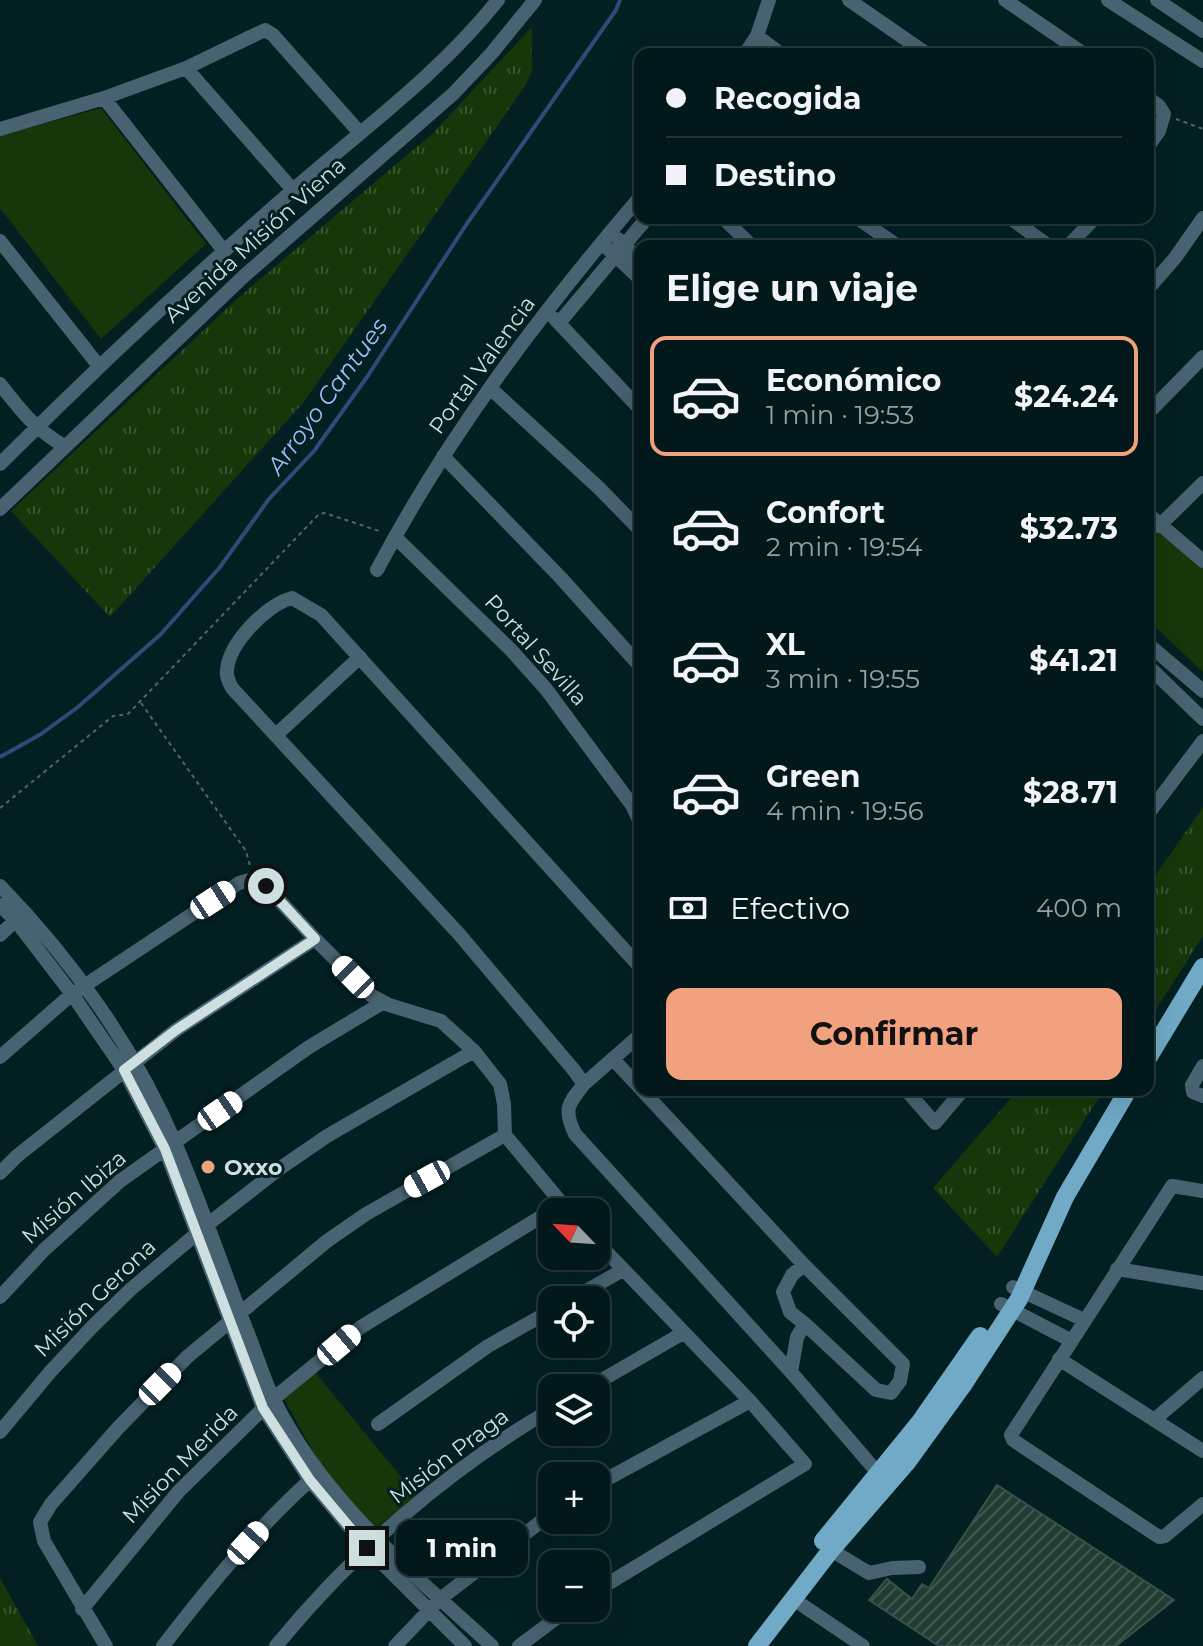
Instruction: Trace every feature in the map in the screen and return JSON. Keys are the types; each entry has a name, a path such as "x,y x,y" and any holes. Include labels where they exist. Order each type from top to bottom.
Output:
{"main road":[{"path":"1154,1030 1203,949"},
{"path":"1154,1048 1203,967"},
{"path":"1018,1289 1049,1207 1114,1096"},
{"path":"747,1646 805,1564 883,1480 963,1385 1018,1289 1065,1197 1124,1096"},
{"path":"757,1646 883,1480"}],"street":[{"name":"Avenida Misión Viena","path":"0,464 99,366 224,251 423,80 457,48 498,0"},
{"name":"Avenida Misión Viena","path":"0,509 244,276 453,94 535,0"},
{"path":"749,48 757,36 769,0"},
{"path":"849,0 918,48"},
{"path":"1005,0 1075,48"},
{"path":"1108,0 1203,61"},
{"path":"1158,0 1203,31"},
{"path":"0,129 104,98 186,68 260,30 273,35 360,133"},
{"path":"757,36 773,48"},
{"path":"186,68 293,190"},
{"path":"104,98 224,251"},
{"path":"1154,102 1164,114 1154,138"},
{"name":"Portal Valencia","path":"377,570 443,456 490,388 634,204"},
{"path":"1154,282 1203,218"},
{"path":"559,323 642,224"},
{"path":"729,224 746,240"},
{"path":"866,224 889,240"},
{"path":"1018,224 1041,240"},
{"path":"1074,240 1089,224"},
{"path":"606,237 634,271"},
{"path":"0,241 99,366"},
{"path":"619,250 634,258"},
{"path":"548,311 634,403"},
{"path":"1154,407 1203,357"},
{"path":"0,384 36,428 64,446"},
{"path":"490,388 634,524"},
{"path":"443,456 561,578 634,659"},
{"path":"1159,526 1203,483"},
{"path":"1154,521 1203,561"},
{"name":"Portal Sevilla","path":"395,537 528,669 634,797"},
{"path":"584,1084 459,934 232,688 227,678 227,667 237,645 254,623 278,601 292,598 302,601 321,615 634,960"},
{"path":"276,735 360,657"},
{"path":"1154,661 1203,691"},
{"path":"1154,664 1203,719"},
{"path":"1154,806 1203,741"},
{"path":"0,1057 78,990 239,883 253,879 266,886 372,996 382,1003 441,1021 474,1051 500,1084 505,1135 558,1198"},
{"path":"0,886 78,990 129,1066 170,1146 268,1403 314,1476 429,1610 465,1646"},
{"path":"0,905 20,916"},
{"path":"0,935 20,916"},
{"path":"0,1173 17,1156 176,1030 315,939"},
{"name":"Misión Ibiza","path":"0,1297 120,1181 309,1047 382,1003"},
{"path":"634,1040 584,1084 569,1102 568,1120 575,1134 791,1372 883,1480"},
{"name":"Misión Gerona","path":"0,1432 92,1327 131,1289 203,1229 327,1136 474,1051"},
{"path":"613,1059 634,1082"},
{"path":"1203,1066 1192,1085 1193,1092 1203,1096"},
{"path":"647,1096 804,1265 903,1364 900,1381 891,1393 876,1390 790,1312 783,1292 792,1275 804,1265"},
{"path":"911,1096 935,1123 958,1096"},
{"path":"106,1646 44,1541 40,1522 61,1493 187,1357 327,1241 366,1214 505,1135"},
{"path":"1203,1191 1172,1186 1011,1435 1013,1440 1159,1537 1165,1536 1203,1504"},
{"name":"Mision Merida","path":"82,1609 179,1491 268,1403 361,1327 538,1224"},
{"path":"610,1256 750,1401 805,1464 610,1582"},
{"path":"1117,1269 1203,1283"},
{"path":"595,1286 623,1270"},
{"path":"1018,1289 1084,1320"},
{"path":"1031,1320 1043,1300"},
{"path":"1006,1307 1070,1340"},
{"path":"378,1424 488,1346 538,1318"},
{"path":"791,1372 797,1337 805,1324"},
{"path":"610,1375 683,1333"},
{"path":"1059,1359 1203,1451"},
{"path":"1154,1420 1203,1378"},
{"path":"610,1477 750,1401"},
{"name":"Misión Praga","path":"276,1646 305,1610 372,1543 441,1486 538,1417"},
{"path":"163,1646 213,1582 314,1476"},
{"path":"395,1646 440,1599 538,1524"},
{"path":"372,1543 492,1646"},
{"path":"831,1550 869,1573 919,1567"},
{"path":"793,1599 863,1646"},
{"path":"519,1646 551,1622"}],"path":[{"path":"1164,114 1203,129"},
{"path":"0,808 113,716 128,714 319,514 325,513 395,537"},
{"path":"140,702 246,851 253,879"}],"green space":[{"path":"532,27 532,71 525,86 303,403 110,617 11,511 238,298 432,134"},
{"path":"101,108 206,244 101,339 0,208 0,136"},
{"path":"1154,526 1203,563 1203,672 1154,626"},
{"path":"1203,807 1203,936 1154,1013 1154,877"},
{"path":"1013,1096 1100,1096 997,1257 933,1188"},
{"path":"313,1370 416,1495 375,1530 323,1470 282,1395"},
{"path":"0,1578 38,1646 0,1646"}],"building":[{"path":"997,1485 1174,1600 1116,1646 939,1646 869,1600 887,1579 912,1599 922,1584 929,1588"}],"waterway":[{"name":"Arroyo Cantues","path":"0,757 41,734 78,707 161,634 220,567 269,499 314,451 367,377 466,225 620,0"}],"place":[{"name":"Oxxo","path":"208,1167"}],"route":[{"path":"266,886 315,939 212,1005 124,1070 165,1149 263,1408 310,1480 367,1548"}]}
